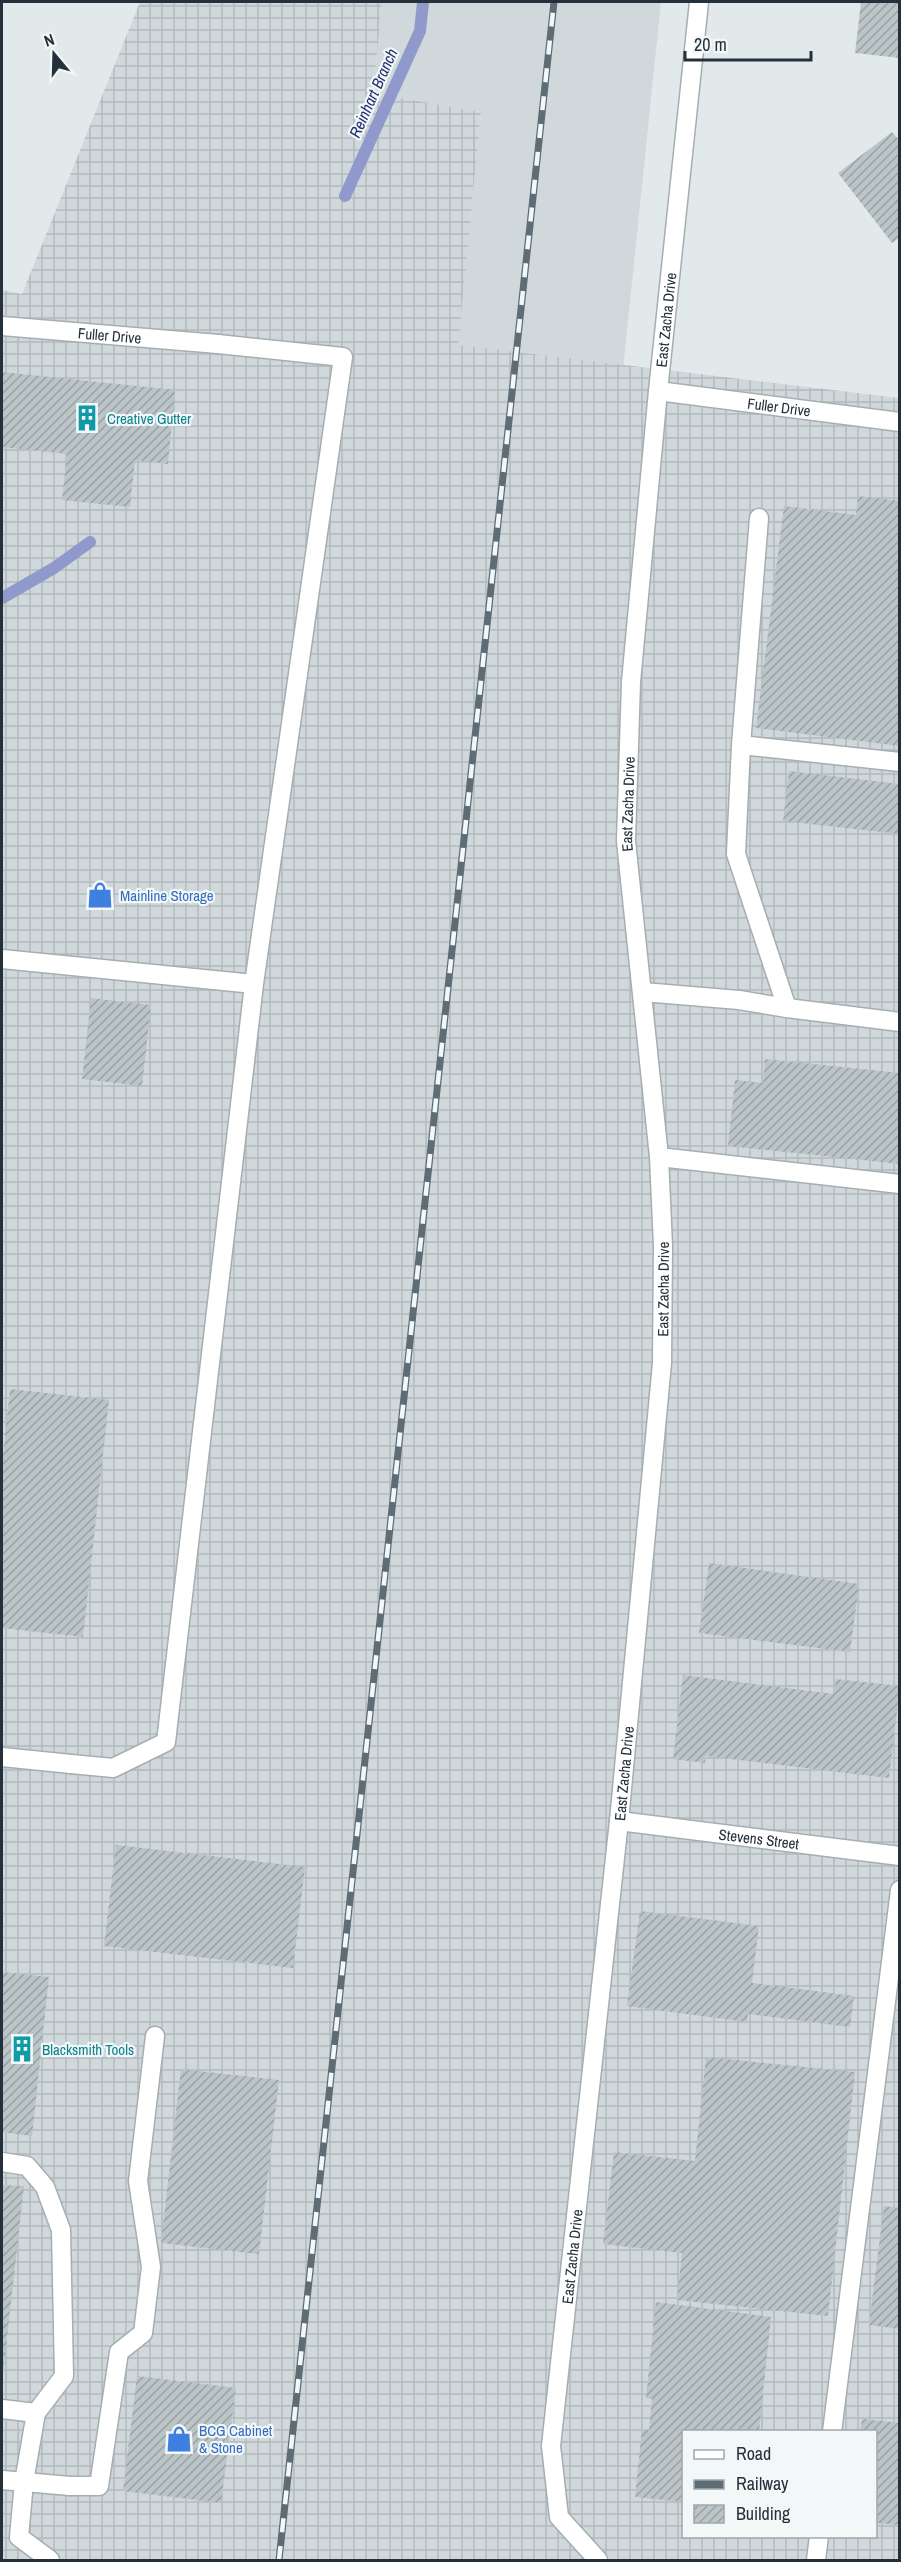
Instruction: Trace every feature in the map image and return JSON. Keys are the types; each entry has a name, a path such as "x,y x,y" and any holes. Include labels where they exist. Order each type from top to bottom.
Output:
{"street":[{"name":"East Zacha Drive","path":"598,2560 559,2517 550,2446 619,1821 662,1363 663,1246 659,1157 626,841 631,682 658,392 699,2"},
{"name":"Fuller Drive","path":"2,326 343,357 254,984"},
{"name":"Fuller Drive","path":"658,392 900,422"},
{"path":"759,518 741,745 736,854 787,1008"},
{"path":"741,745 900,762"},
{"path":"2,959 254,984 166,1742 113,1768 2,1757"},
{"path":"643,992 739,1000 900,1022"},
{"path":"659,1157 900,1184"},
{"name":"Stevens Street","path":"619,1821 900,1856"},
{"path":"832,2430 900,1890"},
{"path":"2,2480 69,2486 99,2486 119,2352 143,2333 151,2267 138,2181 155,2036"},
{"path":"2,2162 27,2166 45,2187 62,2230 64,2376 36,2413 24,2482 19,2537 50,2560"},
{"path":"2,2409 36,2413"},
{"path":"816,2560 819,2538"}],"shaded area":[{"path":"140,2 382,2 373,93 481,112 458,345 899,398 899,2560 2,2560 2,290 22,294"},
{"path":"382,2 661,2 438,2158 231,2560 481,112 373,93"}],"building":[{"path":"861,2 900,2 900,58 855,53"},
{"path":"892,132 900,141 900,153 897,154 900,157 900,237 892,243 838,173"},
{"name":"Creative Gutter","path":"2,372 175,390 168,464 135,460 130,507 62,500 67,454 2,447"},
{"path":"858,496 900,501 900,746 756,728 784,506 856,515"},
{"path":"789,771 900,784 900,834 783,821"},
{"path":"91,998 151,1005 142,1086 82,1079"},
{"path":"765,1059 900,1073 900,1164 728,1146 735,1080 763,1083"},
{"path":"10,1389 109,1400 83,1637 2,1628 2,1466"},
{"path":"709,1563 859,1584 850,1652 699,1633"},
{"path":"683,1675 834,1694 836,1679 900,1686 889,1778 706,1756 705,1763 673,1759"},
{"path":"116,1845 305,1867 293,1968 104,1946"},
{"path":"640,1911 759,1926 752,1983 854,1996 850,2027 748,2014 747,2022 627,2006"},
{"name":"Blacksmith Tools","path":"2,1972 49,1977 32,2136 2,2132"},
{"path":"706,2057 855,2072 828,2316 677,2300 682,2253 603,2244 614,2152 695,2161"},
{"path":"181,2069 279,2080 259,2254 161,2243"},
{"path":"2,2185 24,2186 3,2374 2,2374"},
{"path":"884,2206 900,2208 900,2329 869,2325"},
{"path":"656,2302 771,2317 759,2430 682,2430 682,2502 635,2497 642,2429 649,2430 652,2399 646,2398"},
{"name":"BCG Cabinet & Stone","path":"137,2376 236,2388 221,2503 123,2491"},
{"path":"862,2419 900,2423 900,2525 877,2523 877,2430 860,2430"}],"waterway":[{"name":"Reinhart Branch","path":"345,196 420,31 423,2"},
{"name":"Reinhart Branch","path":"2,598 54,568 90,542"}],"railway":[{"path":"279,2560 554,2"}],"place":[{"name":"Creative Gutter","path":"87,418"},
{"name":"Mainline Storage","path":"100,895"},
{"name":"Blacksmith Tools","path":"22,2049"},
{"name":"BCG Cabinet & Stone","path":"179,2439"}]}
